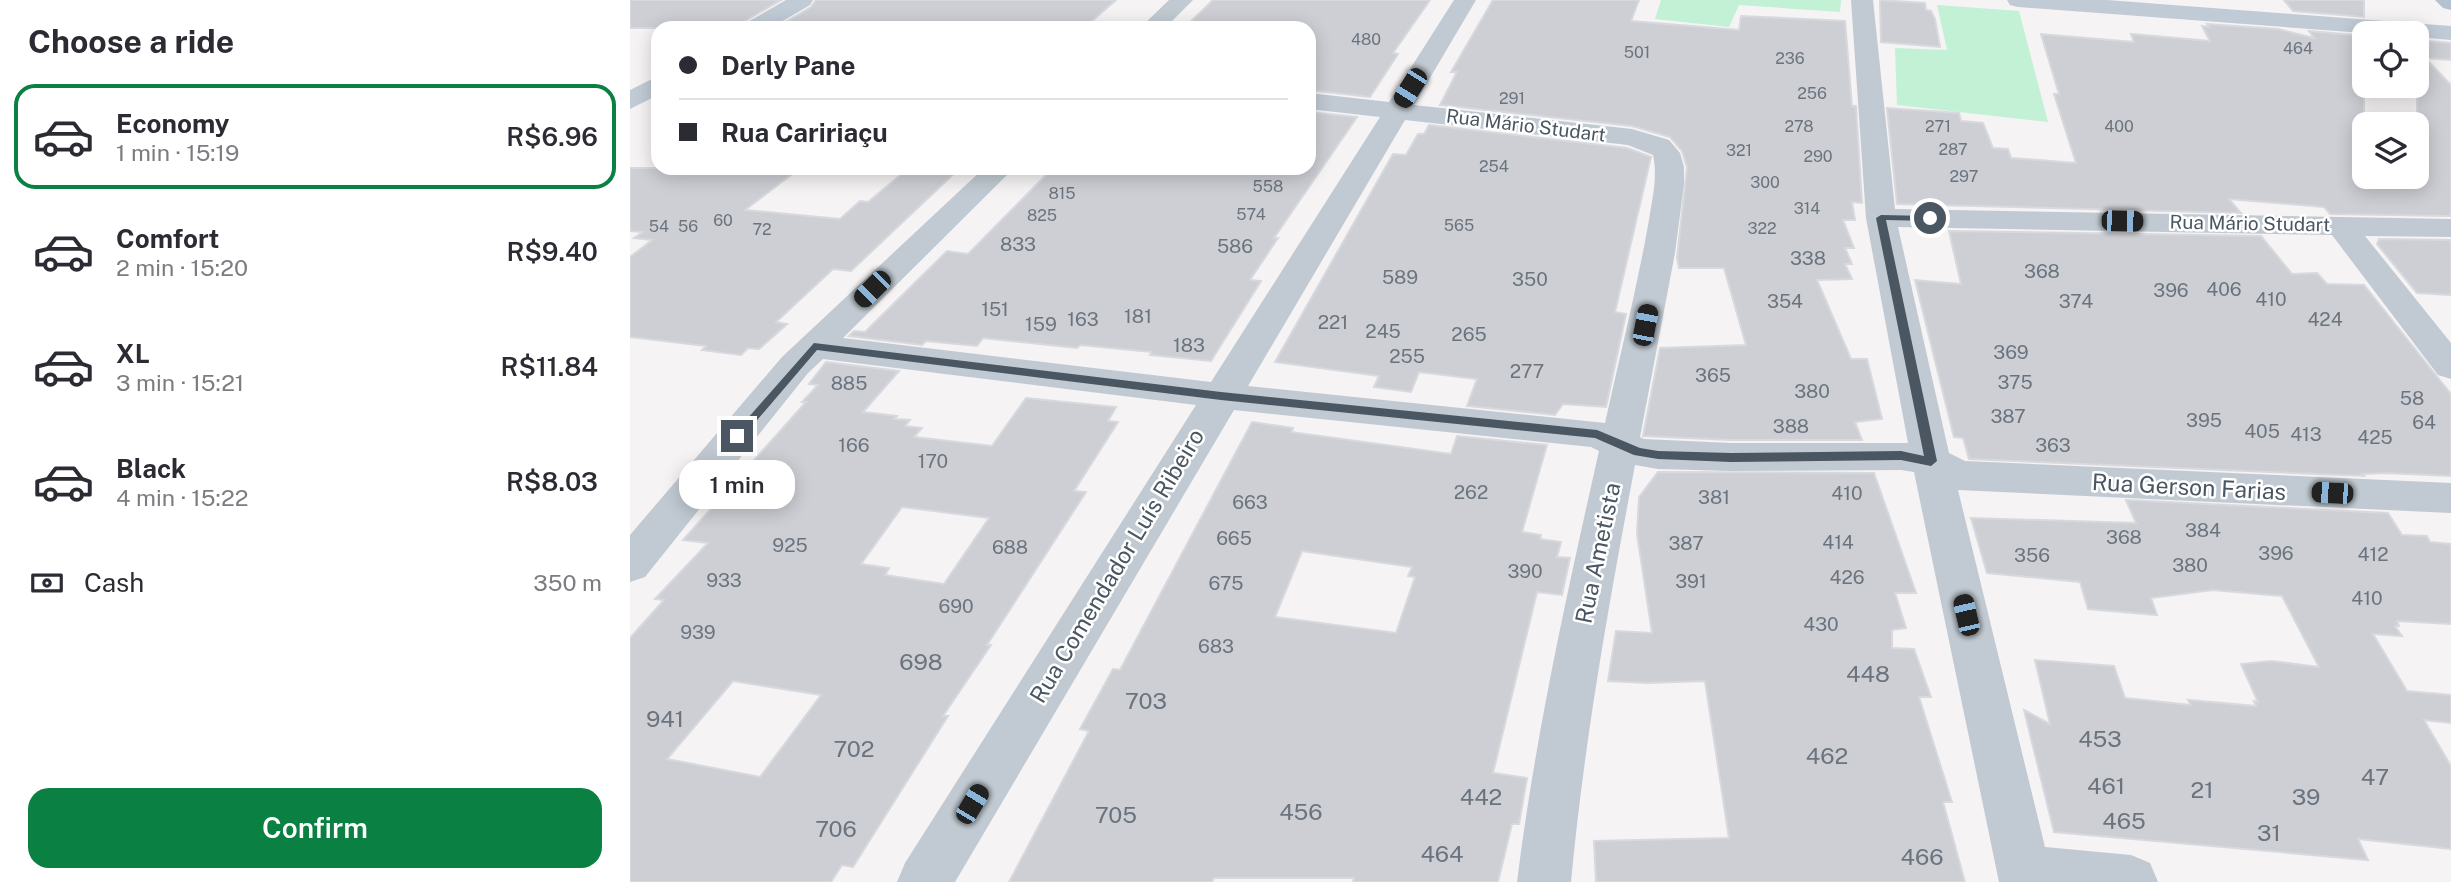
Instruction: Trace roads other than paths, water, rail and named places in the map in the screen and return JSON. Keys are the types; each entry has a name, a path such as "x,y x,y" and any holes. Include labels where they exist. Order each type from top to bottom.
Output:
{"main road":[{"path":"2446,0 2451,2"}],"street":[{"path":"766,21 802,0"},
{"path":"1160,21 1182,0"},
{"name":"Rua Comendador Luís Ribeiro","path":"923,882 1465,0"},
{"path":"1863,0 1881,218 1931,461 2025,877 2131,882"},
{"path":"2018,0 2162,6 2451,33"},
{"path":"630,101 651,89"},
{"name":"Rua Mário Studart","path":"1316,102 1632,137 1659,146"},
{"name":"Rua Ametista","path":"1544,882 1552,813 1586,607 1659,253 1670,167 1666,153 1659,146"},
{"path":"630,565 796,365 993,175"},
{"name":"Rua Mário Studart","path":"1881,218 2451,228"},
{"path":"2340,225 2451,368"},
{"name":"Rua Gerson Farias","path":"814,346 1221,396 1597,434 1638,452 1690,457 1901,456 1931,461 1959,476 2451,498"}]}
